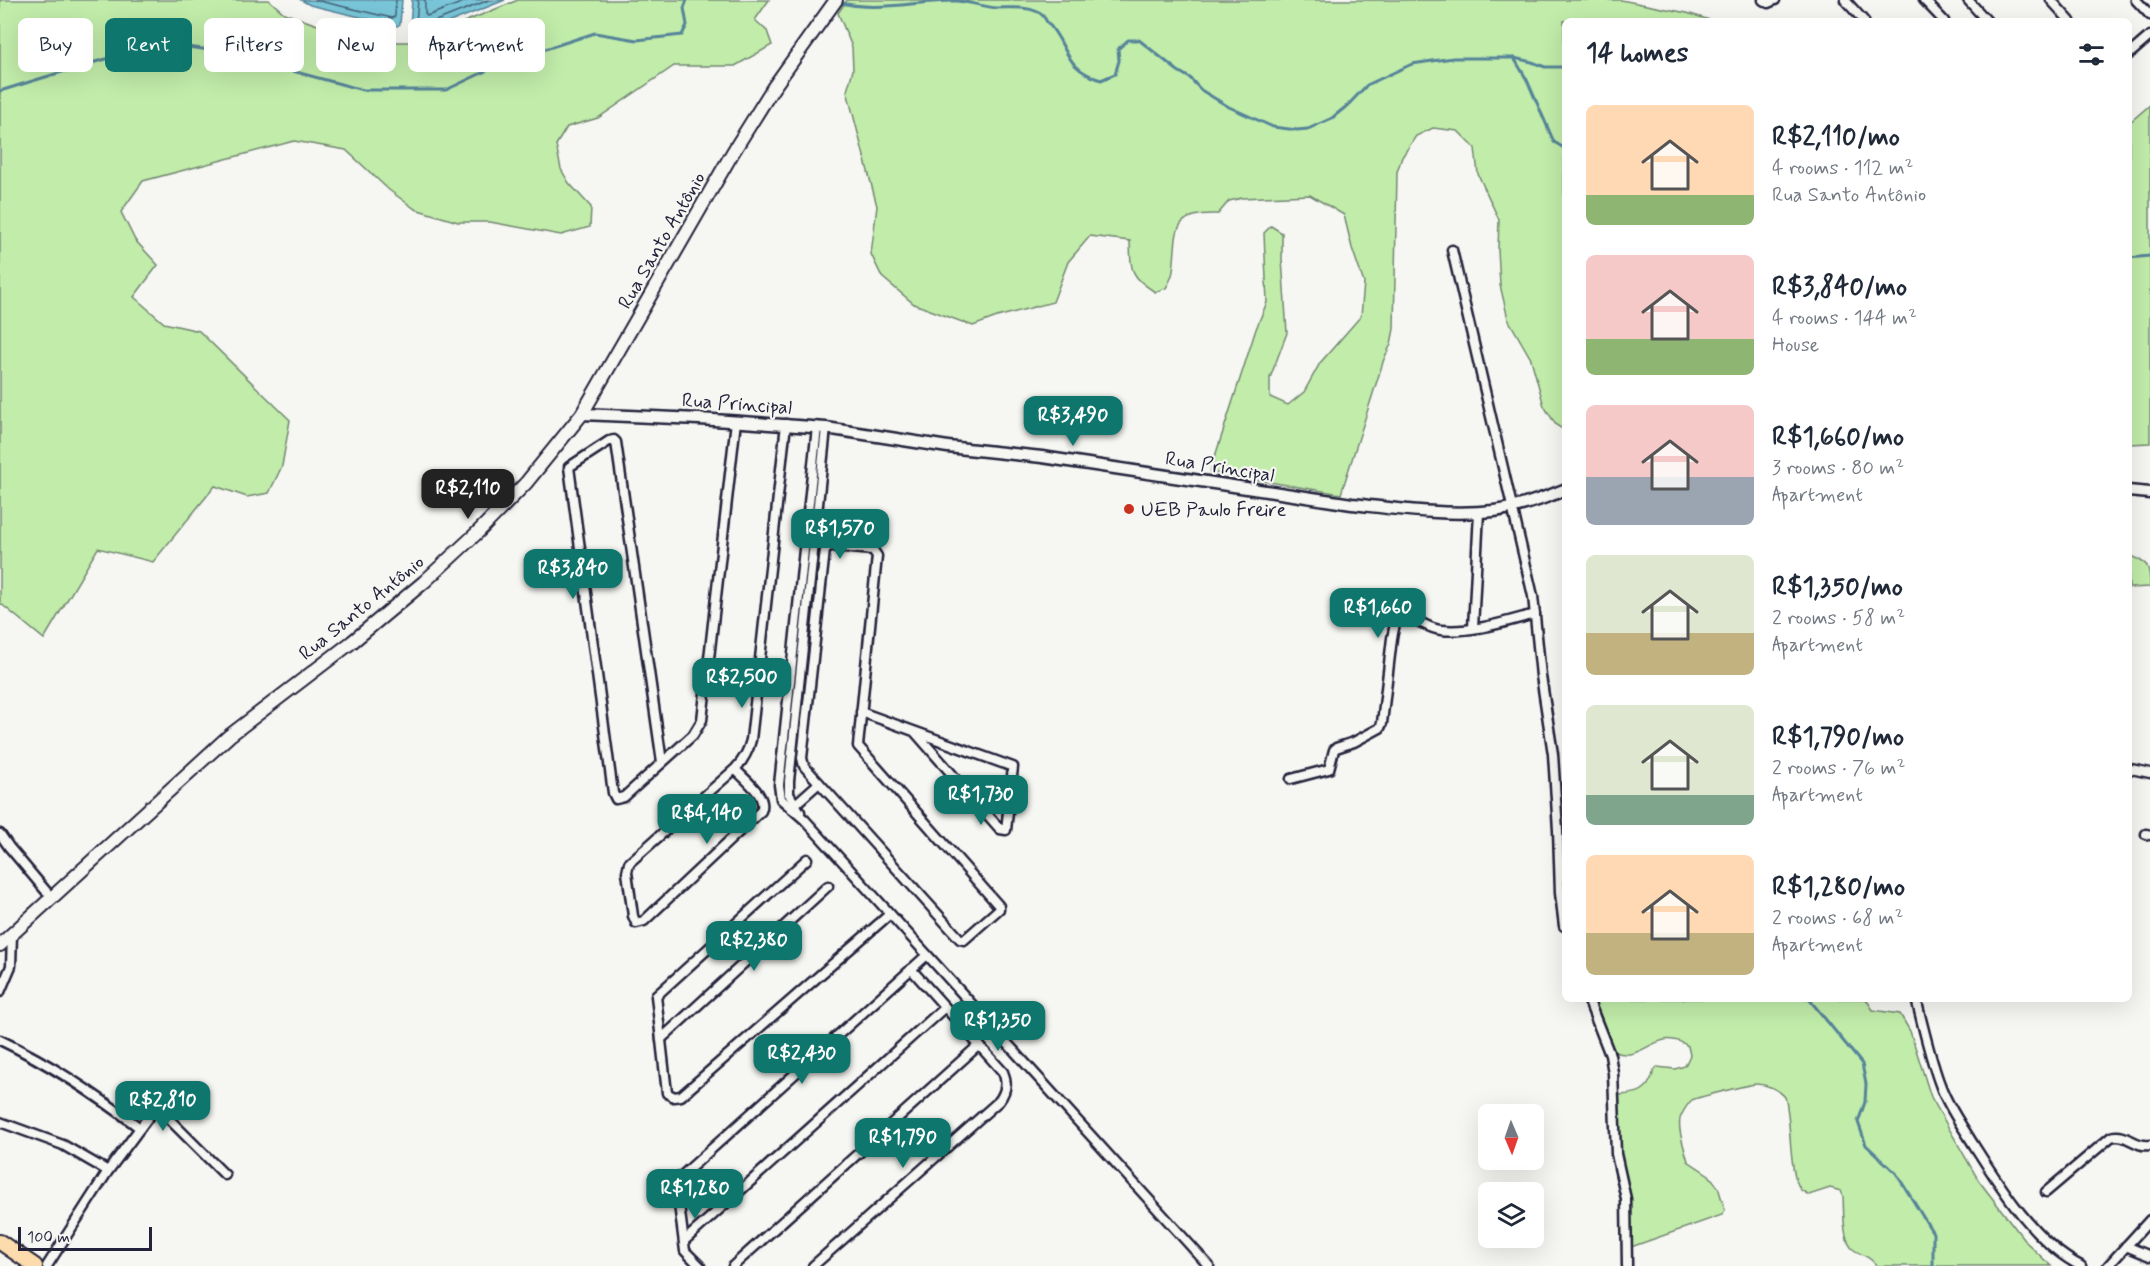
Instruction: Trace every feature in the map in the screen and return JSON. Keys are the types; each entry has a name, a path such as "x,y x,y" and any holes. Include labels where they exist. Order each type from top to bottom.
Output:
{"main road":[{"name":"Rua Santo Antônio","path":"0,945 229,736 376,623 447,561 512,498 544,462 582,414 744,134 773,88 834,3"},
{"path":"0,1242 35,1266"}],"street":[{"path":"1763,0 1768,3 1775,0"},
{"path":"1845,0 1861,18"},
{"path":"1924,0 1941,18"},
{"path":"1968,0 1984,18"},
{"path":"2051,0 2067,18"},
{"path":"2136,0 2150,15"},
{"path":"2132,52 2150,36"},
{"path":"1452,250 1529,578 1552,746 1562,910"},
{"name":"Rua Principal","path":"582,414 822,427 948,447 1042,457 1352,504 1438,511 1479,512 1512,508 1562,491"},
{"path":"662,762 617,445 614,440 611,440 574,462 568,470 613,793 616,799 624,797 693,735 702,720 736,421"},
{"path":"735,769 762,798 764,806 761,812 644,921 636,923 633,920 627,872 629,863 742,762 752,740 786,424"},
{"path":"822,427 789,782 789,794 793,806 1209,1266"},
{"path":"2132,491 2150,493"},
{"path":"1473,628 1479,512"},
{"path":"829,546 873,550 877,556 861,712 858,746 998,904 999,909 964,940 960,939 804,766 802,758 825,550 829,546"},
{"path":"1291,779 1329,769 1336,748 1354,742 1380,728 1396,619 1407,617 1430,628 1440,630 1473,628 1535,614"},
{"path":"861,712 1013,767 1006,830 1000,829 915,732"},
{"path":"2132,769 2150,773"},
{"path":"793,806 819,783"},
{"path":"0,834 51,897"},
{"path":"807,859 657,996 668,1094 674,1097 681,1096 890,914"},
{"path":"661,1039 828,886"},
{"path":"0,992 11,966 12,934"},
{"path":"700,1266 686,1251 676,1181 927,955"},
{"path":"813,1266 999,1101 1006,1087 1004,1072 911,969"},
{"path":"1589,1002 1610,1055 1616,1154 1626,1199 1627,1266"},
{"path":"1917,1002 1941,1089 1959,1122 2004,1191 2037,1231 2067,1259 2081,1266"},
{"path":"684,1241 945,1007"},
{"path":"0,1040 37,1057 61,1072 140,1128"},
{"path":"733,1266 980,1045"},
{"path":"47,1266 108,1171 152,1112 162,1113 225,1175"},
{"path":"0,1122 63,1145 108,1171"},
{"path":"2046,1192 2111,1137 2118,1135 2144,1146 2150,1145"},
{"path":"2108,1266 2150,1220"},
{"path":"2126,1246 2150,1256"}],"green space":[{"path":"0,0 269,0 284,13 298,18 204,18 204,72 304,72 304,20 316,24 316,72 396,72 396,42 408,42 408,72 545,72 545,18 474,18 518,0 769,0 755,20 767,31 772,45 735,66 674,66 598,118 567,127 556,145 561,169 569,183 591,207 590,227 561,235 490,222 458,222 415,209 389,190 346,150 294,141 143,181 121,212 135,240 158,265 134,297 164,323 199,331 290,420 282,466 269,493 247,497 215,486 153,562 98,548 44,639 0,603"},
{"path":"847,0 1621,0 1703,18 1562,18 1562,429 1556,425 1544,406 1531,359 1508,319 1500,285 1499,220 1478,174 1475,148 1458,131 1433,128 1416,136 1402,157 1397,172 1394,329 1391,344 1384,359 1341,494 1210,472 1256,329 1267,302 1264,233 1271,226 1282,233 1287,333 1270,378 1270,397 1288,405 1304,392 1320,363 1361,316 1364,283 1344,215 1310,195 1242,198 1229,201 1218,214 1202,214 1184,221 1177,236 1171,278 1166,288 1155,292 1140,281 1133,271 1130,241 1090,236 1068,262 1053,302 973,326 914,304 882,277 871,254 877,206 847,91 853,70 852,47 838,13"},
{"path":"2150,105 2150,443 2132,444 2132,120"},
{"path":"2132,557 2140,560 2149,569 2150,587 2132,588"},
{"path":"1595,1002 1868,1002 1873,1010 1900,1014 1910,1031 1931,1097 1979,1181 2026,1242 2051,1266 1877,1266 1872,1260 1854,1250 1847,1240 1841,1191 1830,1188 1809,1195 1801,1190 1794,1172 1785,1097 1772,1088 1756,1084 1692,1100 1681,1116 1680,1126 1688,1161 1709,1175 1718,1187 1725,1210 1722,1215 1631,1247 1619,1156 1619,1095 1644,1089 1657,1067 1675,1069 1685,1066 1690,1055 1688,1046 1667,1040 1635,1053 1615,1052"}],"water":[{"path":"301,0 402,0 400,24 397,26 396,18 364,18 310,5"},
{"path":"412,0 505,0 460,18 411,18"}],"waterway":[{"path":"0,91 91,63 164,44 218,51 363,90 446,90 505,62 595,33 637,40 682,35 687,25 684,8 687,0"},
{"path":"838,2 883,6 957,1 997,8 1033,10 1039,13 1054,31 1073,63 1088,75 1101,80 1115,74 1119,61 1118,49 1128,40 1139,40 1190,78 1201,90 1229,107 1273,127 1297,130 1308,129 1332,118 1367,85 1412,64 1453,58 1514,58 1545,67 1562,67"},
{"path":"1514,58 1527,80 1554,142 1562,147"},
{"path":"2132,258 2150,256"},
{"path":"1811,1002 1862,1064 1866,1084 1865,1102 1858,1122 1866,1145 1896,1173 1933,1233 1933,1266"}],"place":[{"name":"UEB Paulo Freire","path":"1129,509"}]}
